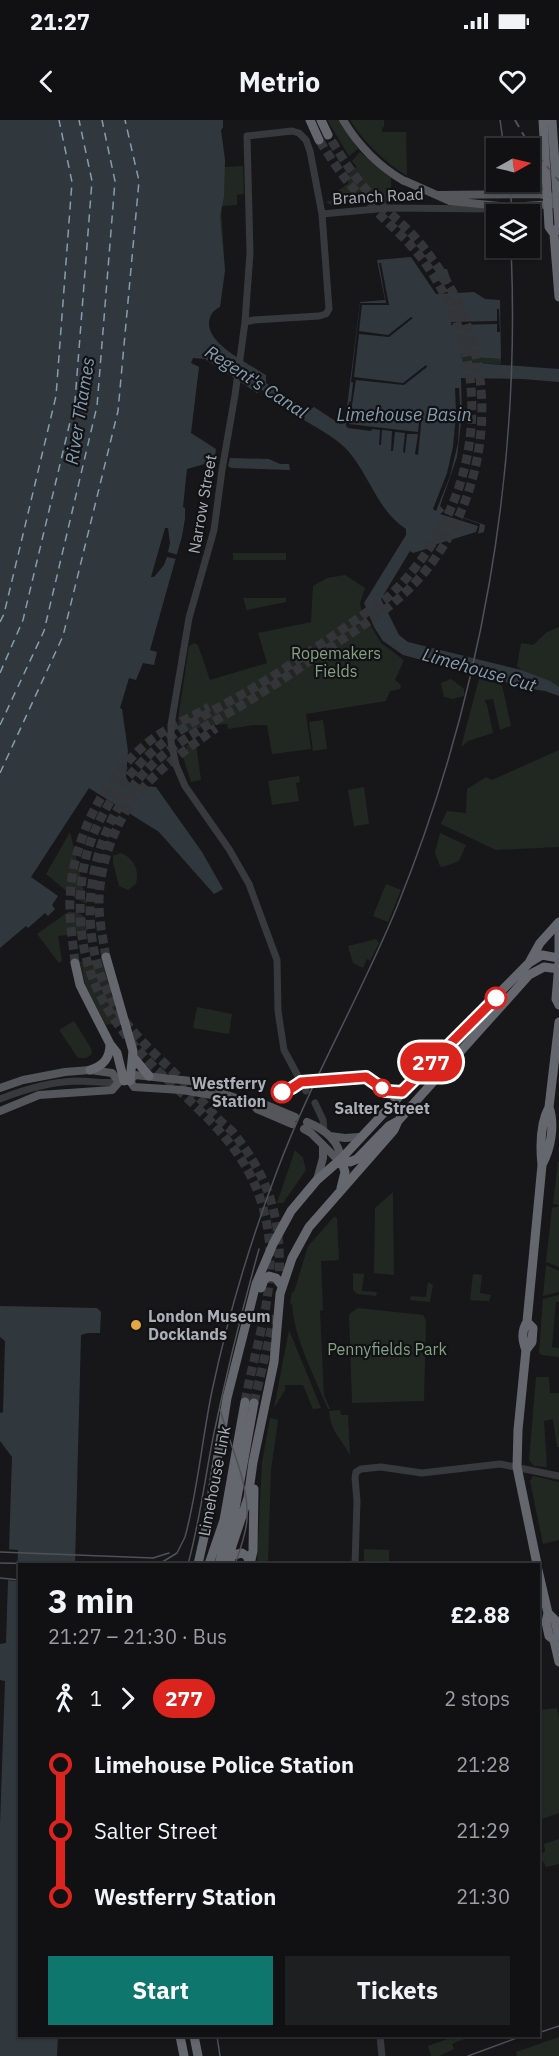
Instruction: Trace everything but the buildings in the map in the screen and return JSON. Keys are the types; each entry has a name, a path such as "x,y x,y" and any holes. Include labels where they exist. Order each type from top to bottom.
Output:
{"highway":[{"path":"310,120 323,138 321,120"},
{"path":"543,120 552,200"},
{"path":"552,120 552,200 549,227 554,234 559,297"},
{"path":"529,963 540,943 559,922"},
{"path":"559,933 556,999 559,1005"},
{"path":"198,1563 207,1524 227,1398 252,1303 264,1262 291,1211 317,1180 341,1159 359,1137 529,963 542,955 559,957"},
{"path":"106,957 133,1057 149,1076"},
{"path":"75,963 80,985 110,1044 117,1053 124,1081"},
{"path":"281,1290 301,1239 338,1192 356,1175 394,1130 398,1121 532,972 544,967 559,968"},
{"path":"537,1563 517,1467 518,1430 526,1350 523,1341 524,1327 527,1322 542,1165 549,1153 552,1117 549,1107 559,1022"},
{"path":"90,1070 105,1062 110,1044"},
{"path":"124,1081 133,1057"},
{"path":"341,1159 350,1162 357,1159 389,1126 398,1121"},
{"path":"338,1192 345,1172 341,1159"},
{"path":"227,1563 248,1498 253,1462 274,1362 280,1281 273,1276 266,1277 252,1303"},
{"name":"Limehouse Link","path":"209,1563 224,1520 250,1402 235,1509 219,1563"},
{"path":"250,1563 253,1462"},
{"path":"228,1563 237,1553 246,1554 250,1563"},
{"path":"540,1579 548,1613 555,1620 558,1635 554,1640 559,1662"},
{"path":"180,2037 184,2056"},
{"path":"194,2037 198,2056"}],"main road":[{"path":"343,120 361,146 373,158 404,181 450,201"},
{"path":"434,195 461,195"},
{"name":"Branch Road","path":"461,195 552,200"},
{"name":"Branch Road","path":"528,204 552,200"},
{"name":"Branch Road","path":"450,201 486,205"},
{"path":"0,1088 47,1074 90,1070 112,1073 134,1087 182,1090 218,1096 224,1094"},
{"path":"0,1111 51,1095 112,1090 135,1076 149,1076 217,1087 224,1094 252,1103 260,1102 293,1120"},
{"path":"308,1125 311,1133 323,1146 335,1157 341,1159 340,1147 327,1134"},
{"path":"308,1125 327,1134 345,1138 359,1137"},
{"path":"317,1180 323,1158 323,1146"}],"street":[{"name":"Narrow Street","path":"306,1091 284,1050 278,1011 277,960 251,890 229,849 185,786 176,765 171,742 171,725 189,618 214,530 245,322 250,253 247,136 292,131 299,133 306,140 322,214"},
{"name":"Branch Road","path":"436,209 461,195"},
{"name":"Branch Road","path":"322,214 388,208 486,208"},
{"path":"245,322 319,316 327,313 329,305 322,214"},
{"path":"0,1099 39,1086 102,1079 124,1081"},
{"path":"315,1103 327,1134"},
{"path":"308,1125 320,1113"},
{"path":"355,1563 356,1472 361,1468 381,1467 422,1473 496,1464 559,1476"},
{"path":"380,2037 382,2056"}],"green space":[{"path":"223,120 221,131 225,167 243,166 244,194 237,195 237,205 221,206 225,270 220,307 199,129"},
{"path":"327,120 338,120 358,149 349,156"},
{"path":"350,120 384,120 382,132 406,132 407,176 375,151"},
{"path":"360,152 391,178 391,202 354,202 332,206 326,202 335,199 334,193 348,184 349,171 357,167 352,161"},
{"path":"468,352 472,357 501,359 501,364 465,363 461,355"},
{"path":"233,553 286,553 286,560 233,560"},
{"name":"Ropemakers Fields","path":"345,575 365,588 360,603 361,609 381,643 404,660 395,680 401,685 400,689 390,691 386,701 306,714 311,749 272,754 267,725 228,729 227,724 224,724 198,728 180,734 178,719 189,646 194,643 198,645 210,680 267,663 258,633 311,622 313,586 327,578"},
{"path":"243,598 286,598 286,602 247,610"},
{"path":"559,627 559,687 526,673 517,666 521,643 533,645 547,632"},
{"path":"451,679 464,689 464,696 453,699 444,697 441,683"},
{"path":"479,679 502,685 511,726 500,730 493,699 484,700 493,733 468,741 461,747"},
{"path":"323,720 327,749 313,751 309,722"},
{"path":"196,744 201,780 191,782 181,751 187,750 186,745"},
{"path":"559,750 559,847 496,850 441,824 447,811 466,813 467,789 486,777 492,780"},
{"path":"299,776 300,782 296,783 299,801 272,805 268,781"},
{"path":"364,787 369,824 354,826 348,790"},
{"path":"70,832 87,904 75,898 46,874"},
{"path":"440,833 466,845 459,861 443,867 440,866 435,853"},
{"path":"121,853 130,858 137,874 136,884 128,890 119,886 113,862 113,856"},
{"path":"386,884 401,890 388,922 373,916"},
{"path":"68,912 75,912 83,916 89,923 89,929 84,933 58,936 62,961 59,963 37,934"},
{"path":"376,939 379,943 370,961 367,959 363,968 353,963 348,946"},
{"path":"103,958 119,1023 106,1025 86,988 80,962"},
{"path":"197,1007 232,1014 229,1034 193,1028"},
{"path":"74,1021 91,1048 92,1054 86,1058 78,1058 59,1030"},
{"path":"295,1150 303,1158 306,1170 283,1203 277,1203"},
{"path":"559,1162 559,1205 553,1204"},
{"path":"393,1192 394,1275 374,1273 375,1208"},
{"path":"559,1206 559,1267 546,1262 552,1208"},
{"path":"334,1217 337,1218 339,1260 321,1261 323,1310 320,1311 324,1395 330,1409 328,1409 301,1344 290,1303 308,1246"},
{"path":"546,1265 559,1271 559,1292 543,1296"},
{"path":"353,1273 364,1274 362,1291 377,1292 376,1296 357,1294 353,1290"},
{"path":"473,1274 482,1275 480,1293 491,1295 489,1301 470,1300"},
{"path":"428,1282 433,1285 430,1302 410,1300 411,1296 426,1297"},
{"path":"559,1295 559,1302 556,1302 552,1347 559,1348 559,1357 542,1355 539,1353 543,1299"},
{"name":"Pennyfields Park","path":"358,1308 423,1315 426,1321 424,1401 352,1403 349,1314"},
{"path":"289,1330 321,1408 313,1409 303,1385 285,1385 285,1390 274,1408"},
{"path":"536,1377 549,1377 550,1393 559,1393 559,1447 557,1447 553,1419 544,1421 547,1467 534,1466 529,1460"},
{"path":"340,1410 341,1415 348,1415 350,1455 330,1418 329,1411"},
{"path":"270,1418 278,1420 271,1470 268,1563 257,1563 262,1462"},
{"path":"533,1476 559,1482 559,1540 543,1544 530,1481"},
{"path":"364,1549 389,1550 389,1563 364,1563"},
{"path":"557,1708 559,1813 540,1820 540,1710"},
{"path":"559,1839 559,1864 546,1867 540,1856 545,1851 544,1844"},
{"path":"453,2037 470,2037 452,2044 454,2049 439,2056 431,2056 428,2046"},
{"path":"559,2037 559,2056 517,2056 516,2052"}],"water":[{"path":"0,120 223,120 221,130 225,160 224,196 220,217 225,270 220,307 210,317 210,330 222,346 266,375 266,383 308,411 314,407 340,424 345,423 360,302 385,300 377,260 411,257 436,294 474,292 485,299 500,300 501,359 472,357 466,352 461,355 463,362 559,369 559,382 461,378 462,415 457,457 440,506 445,511 485,525 484,532 413,553 410,551 381,599 399,635 408,642 521,670 550,681 559,687 559,696 403,655 383,641 364,603 406,535 406,529 382,504 349,452 328,434 262,390 257,393 205,359 193,358 191,363 199,367 191,433 216,449 214,464 208,463 187,469 182,536 150,650 157,652 154,665 143,663 136,680 129,678 120,708 128,751 126,777 130,785 156,787 202,852 223,889 214,894 159,832 89,788 31,877 58,896 52,905 55,909 48,916 45,913 28,928 26,926 0,948"},
{"path":"441,266 447,269 451,281 448,284 442,284 438,280 437,269"},
{"path":"230,458 269,459 280,464 289,464 290,470 231,468 228,466"},
{"path":"0,1306 97,1308 101,1312 100,1333 81,1335 75,1563 18,1563 18,2037 58,2037 57,2056 0,2056 0,1825 5,1681 0,1680 0,1644 6,1643 12,1457 0,1441 5,1341 0,1337"}],"pier":[{"path":"379,263 381,263 389,305 362,305 359,331 388,335 411,317 413,318 389,337 359,334 354,377 403,383 426,365 427,367 404,385 356,380 349,424 418,432 420,415 422,416 418,455 415,454 418,434 407,434 405,453 403,452 405,433 395,432 393,451 391,451 392,431 382,430 381,445 379,445 380,430 372,429 371,431 346,426 351,401 360,303 386,303"},
{"path":"497,309 499,309 500,332 497,332 497,324 451,325 451,322 497,321"},
{"path":"455,388 459,388 460,406 458,443 450,476 436,511 433,509 447,473 453,447 456,413"},
{"path":"444,511 480,524 478,534 434,547 434,545 476,532 478,526 440,514"},
{"path":"165,528 168,528 170,543 168,552 178,555 177,559 167,557 164,565 154,577 151,577"},
{"path":"6,1549 18,1550 17,1581 5,1580"}],"ferry route":[{"path":"0,622 4,614 56,396 72,182 59,120"},
{"path":"0,673 23,620 75,401 92,181 79,120"},
{"path":"0,725 44,631 97,406 115,181 102,120"},
{"path":"0,773 63,636 118,411 139,181 125,120"}],"tunnel":[{"path":"279,1285 279,1241 276,1222 272,1203 257,1167 232,1131 142,1041 118,1011 102,980 93,947 90,913 93,879 101,846 114,815 133,786 168,751 281,681 372,619 400,597 429,567 445,543 470,489 481,431 482,401 475,353 463,315 446,279 435,263 410,232 366,189 328,135"},
{"path":"245,1402 262,1327 269,1278 270,1253 261,1201 253,1180 230,1144 216,1127 154,1067 120,1028 107,1008 88,965 80,916 81,889 83,869 94,832 113,797 138,766 176,733 272,677 387,598 419,562 444,523 461,480 470,436 471,390 464,345 448,302 423,260 353,188 319,140"},
{"path":"75,963 70,915 72,877 83,834 92,814 116,776 146,744 169,728 209,707"},
{"path":"106,957 100,916 100,888 106,858 117,828 124,814 150,780 216,728"},
{"path":"254,1403 275,1314"}],"tram line":[{"path":"500,120 503,138"},
{"path":"511,192 511,204"},
{"path":"161,1563 177,1553 185,1537 218,1363 240,1280 267,1198 290,1137 397,907 452,748 473,666 489,584 501,500 509,416 512,332 511,258"},
{"path":"188,1563 224,1387 259,1249"},
{"path":"220,1409 242,1477 247,1505 245,1531 235,1563"},
{"path":"0,1552 153,1558 169,1553"},
{"path":"0,1563 18,1563"},
{"path":"0,1578 18,1580"},
{"path":"540,2032 559,2026"},
{"path":"217,2037 220,2056"},
{"path":"468,2056 519,2037"}],"railway":[{"path":"515,120 530,146 559,181"}],"bus line":[{"name":"277","path":"282,1092 301,1082 366,1077 386,1091 402,1092 496,998"}],"place":[{"name":"Salter Street","path":"382,1088"},
{"name":"Westferry Station","path":"282,1092"},
{"name":"London Museum Docklands","path":"136,1325"}],"water label":[{"name":"Regent's Canal","path":"256,382"},
{"name":"River Thames","path":"80,411"},
{"name":"Limehouse Basin","path":"404,415"},
{"name":"Limehouse Cut","path":"479,670"}]}
